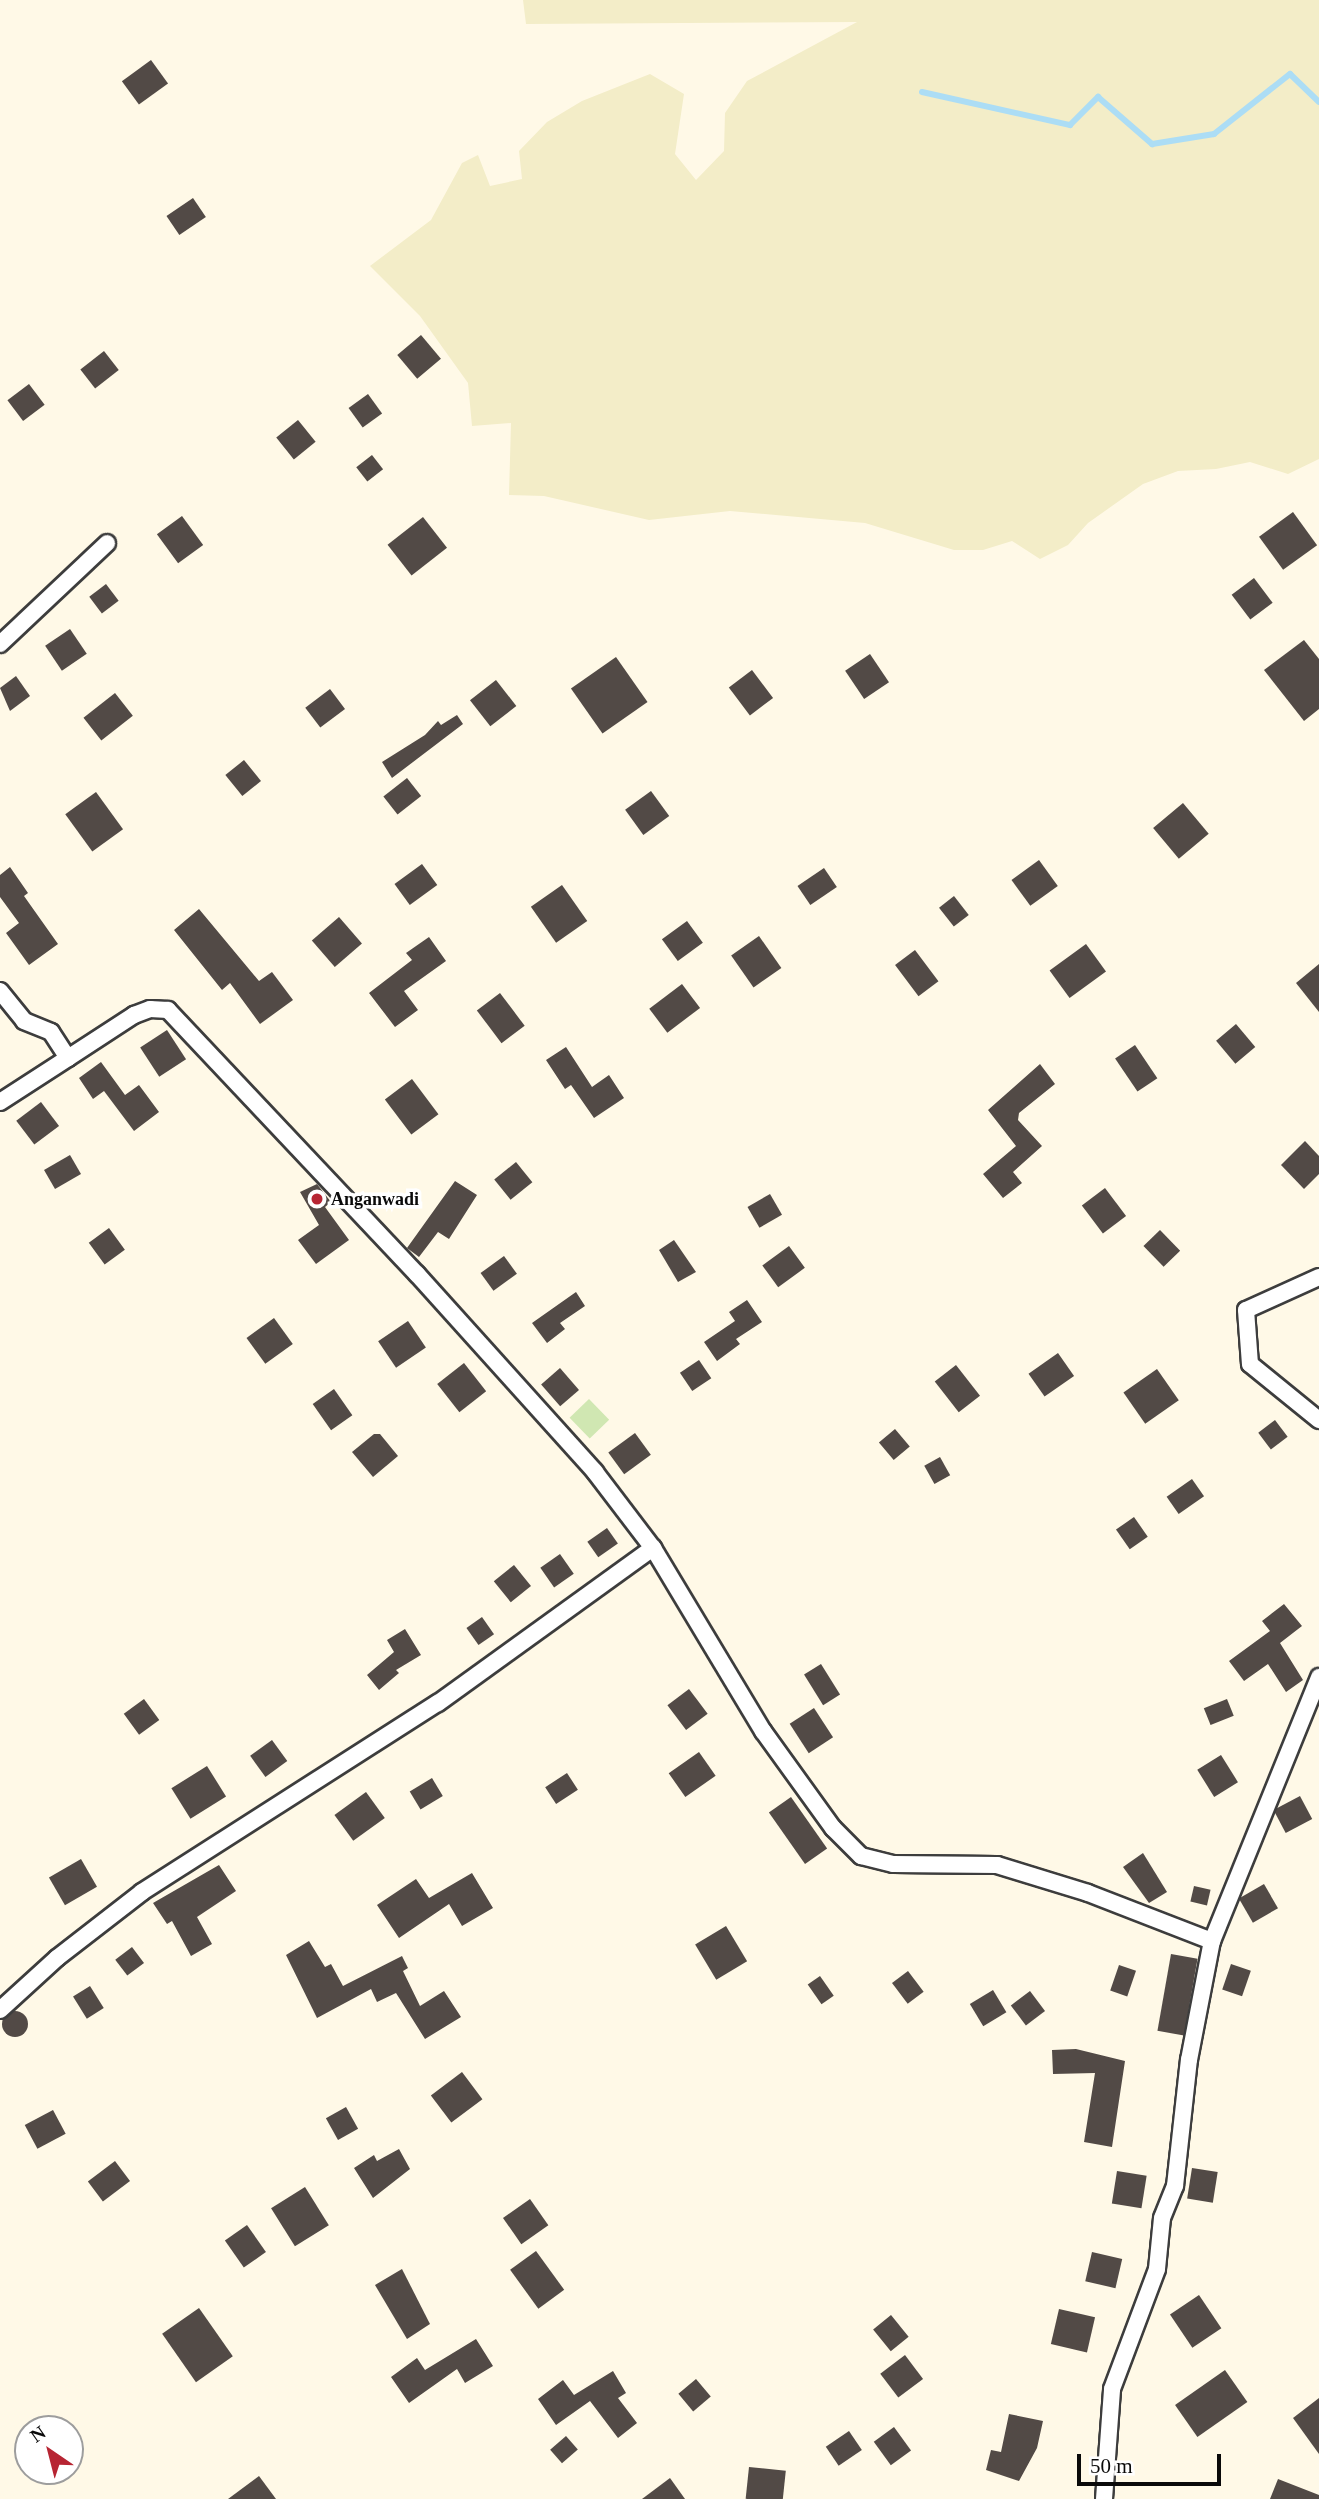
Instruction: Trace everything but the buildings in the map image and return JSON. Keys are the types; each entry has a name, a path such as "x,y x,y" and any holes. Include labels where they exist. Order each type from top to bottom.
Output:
{"street":[{"path":"0,644 107,543"},
{"path":"0,992 24,1021 51,1032 68,1058"},
{"path":"0,1102 134,1015 150,1009 168,1010 417,1274 595,1472 653,1548 762,1731 833,1828 861,1856 893,1864 997,1866 1088,1892 1212,1941"},
{"path":"1319,1277 1246,1310 1250,1364 1319,1420"},
{"path":"0,2010 57,1958 142,1892 438,1703 653,1548"},
{"path":"1104,2499 1112,2389 1157,2269 1162,2218 1175,2186 1189,2060 1212,1941 1319,1677"}],"shaded area":[{"path":"523,0 1319,0 1319,459 1288,474 1250,462 1216,469 1178,471 1143,484 1088,523 1068,545 1040,559 1012,541 983,550 954,550 865,523 730,511 649,520 544,496 509,495 511,423 472,426 468,383 420,316 370,266 431,220 462,163 478,155 490,186 522,179 519,151 547,122 582,101 650,74 684,94 675,154 696,180 724,151 725,113 747,81 857,22 526,24"}],"green space":[{"path":"589,1399 609,1420 590,1439 570,1418"}],"waterway":[{"path":"922,92 1070,125 1098,97 1152,144 1214,134 1290,74 1319,102"}],"place":[{"name":"Anganwadi","path":"317,1199"}]}
